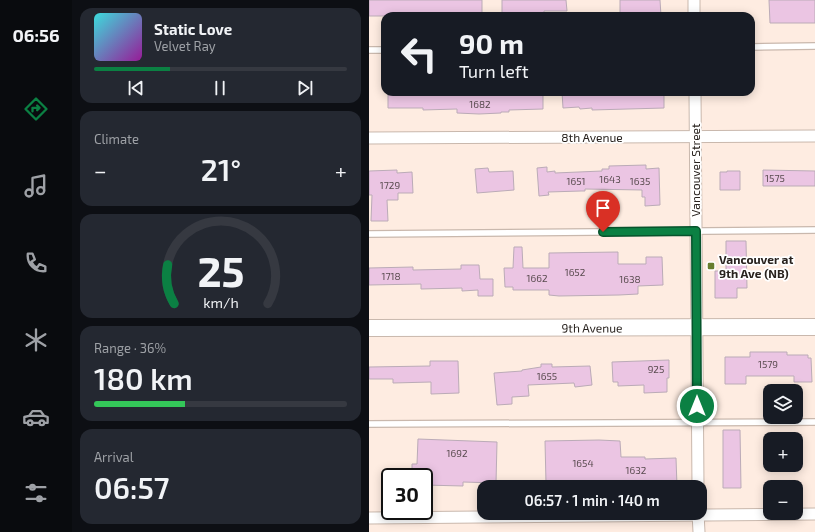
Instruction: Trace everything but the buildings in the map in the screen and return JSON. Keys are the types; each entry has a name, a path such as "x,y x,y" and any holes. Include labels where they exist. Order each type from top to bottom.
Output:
{"street":[{"path":"694,0 694,12"},
{"name":"Vancouver Street","path":"695,96 698,480"},
{"name":"8th Avenue","path":"369,138 815,136"},
{"name":"9th Avenue","path":"369,328 815,327"},
{"path":"707,514 815,514"},
{"path":"369,518 477,517"},
{"path":"699,520 699,532"}],"lane":[{"path":"755,47 815,46"},
{"path":"369,50 381,50"},
{"path":"369,234 815,230"},
{"path":"369,424 815,422"}],"place":[{"name":"Vancouver at 9th Ave (NB)","path":"711,266"}],"route":[{"path":"603,232 696,231 697,406"}]}
